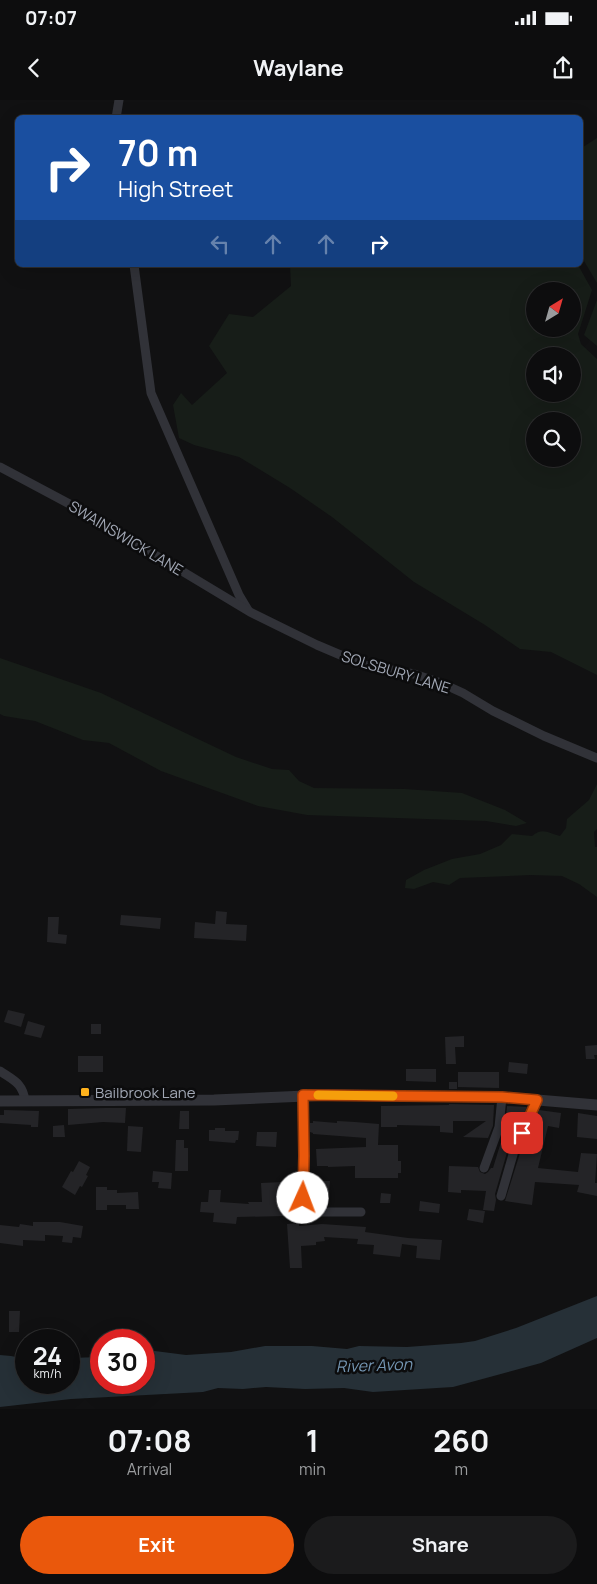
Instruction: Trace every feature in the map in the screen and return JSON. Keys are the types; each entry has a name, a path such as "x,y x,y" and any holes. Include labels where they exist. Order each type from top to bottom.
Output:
{"street":[{"path":"116,115 119,100"},
{"path":"134,267 151,393 239,595 250,612"},
{"name":"SWAINSWICK LANE","path":"0,467 77,508 250,612"},
{"name":"SOLSBURY LANE","path":"250,612 317,645 364,665 414,674 441,683 535,732 597,758"},
{"path":"0,1071 20,1085 24,1091 25,1100"},
{"path":"303,1095 304,1206 308,1210 315,1212 361,1212"},
{"path":"0,1101 214,1100 303,1095 502,1097 597,1105"},
{"path":"484,1168 499,1128 502,1097"},
{"path":"500,1196 514,1151 537,1100"}],"shaded area":[{"path":"597,138 597,283 583,259 583,147"},
{"path":"290,267 579,267 592,290 581,325 581,282 526,282 526,338 579,338 581,344 597,359 597,675 551,652 520,649 485,625 414,582 332,517 290,488 239,457 194,445 179,438 173,405 181,393 192,405 227,373 209,346 229,314 253,317 291,286"},
{"path":"597,300 597,346 584,335"},
{"path":"0,658 101,693 236,757 272,769 289,770 299,781 314,788 405,789 462,793 505,810 527,823 516,826 486,821 307,815 258,806 161,771 109,743 83,740 35,721 0,714"},
{"path":"597,784 597,829 594,832 595,847 597,847 597,897 579,884 562,876 531,875 460,878 449,885 433,882 414,889 405,888 406,880 424,870 452,859 480,854 501,845 512,834 532,836 543,831 560,836 566,828 567,819 589,800"}],"water":[{"name":"River Avon","path":"597,1296 597,1338 541,1363 453,1387 373,1392 344,1388 218,1388 203,1392 71,1399 0,1407 0,1355 15,1357 15,1394 80,1394 80,1358 90,1357 90,1394 155,1394 155,1351 186,1355 231,1352 265,1346 312,1346 347,1349 359,1346 407,1347 475,1341 516,1328"}],"building":[{"path":"216,911 227,912 226,924 247,925 246,941 194,938 195,922 215,924"},
{"path":"121,915 161,918 160,929 120,925"},
{"path":"48,917 59,917 58,934 67,935 66,944 47,942"},
{"path":"8,1010 25,1014 21,1027 4,1022"},
{"path":"28,1021 45,1026 41,1038 24,1034"},
{"path":"91,1024 101,1024 101,1034 91,1034"},
{"path":"464,1036 464,1047 455,1047 456,1064 446,1064 445,1037"},
{"path":"597,1045 597,1055 594,1055 595,1059 586,1059 585,1046"},
{"path":"78,1056 103,1056 103,1072 78,1072"},
{"path":"509,1062 528,1064 527,1074 508,1072"},
{"path":"406,1069 436,1069 436,1082 406,1081"},
{"path":"458,1072 499,1072 499,1088 458,1087"},
{"path":"449,1082 457,1082 457,1089 449,1089"},
{"path":"494,1105 493,1126 488,1138 463,1137 486,1121 453,1121 453,1133 440,1132 440,1126 397,1125 397,1127 381,1127 381,1106"},
{"path":"507,1106 527,1107 508,1149 495,1194 494,1211 483,1210 486,1191 461,1190 461,1193 448,1192 449,1166 478,1167 480,1172 485,1174 493,1168 505,1129"},
{"path":"126,1108 125,1123 103,1122 68,1125 68,1109"},
{"path":"4,1110 39,1111 38,1127 0,1123 0,1115 4,1115"},
{"path":"539,1110 561,1113 559,1128 548,1126 538,1168 578,1172 581,1153 597,1154 595,1183 597,1183 597,1196 577,1192 579,1185 535,1182 532,1205 505,1201 520,1153"},
{"path":"180,1111 189,1111 189,1129 179,1129"},
{"path":"578,1113 597,1116 597,1139 577,1137"},
{"path":"313,1121 379,1124 378,1145 398,1145 398,1161 401,1161 401,1173 398,1173 398,1178 355,1178 355,1166 317,1166 316,1149 366,1147 366,1138 313,1134 310,1132 310,1123 313,1123"},
{"path":"64,1125 65,1137 53,1137 53,1126"},
{"path":"128,1126 143,1127 141,1152 127,1151"},
{"path":"215,1128 225,1128 225,1131 239,1131 238,1140 235,1143 209,1141 209,1130 215,1130"},
{"path":"257,1132 277,1132 276,1147 256,1146"},
{"path":"176,1140 184,1140 184,1148 188,1148 188,1171 175,1171"},
{"path":"79,1161 90,1167 86,1175 88,1176 75,1195 62,1187"},
{"path":"153,1171 172,1173 171,1189 158,1188 159,1182 152,1182"},
{"path":"313,1181 330,1181 329,1194 313,1194"},
{"path":"283,1182 284,1216 237,1217 236,1224 213,1222 214,1213 200,1212 201,1202 208,1202 209,1190 221,1190 220,1202 249,1204 248,1202 262,1202 261,1183"},
{"path":"96,1187 107,1187 107,1190 117,1190 117,1193 138,1192 139,1209 126,1209 126,1205 107,1205 107,1210 96,1210"},
{"path":"381,1193 391,1194 390,1203 380,1203"},
{"path":"420,1201 440,1204 439,1213 419,1211"},
{"path":"469,1209 485,1211 483,1223 467,1220"},
{"path":"33,1222 60,1222 83,1226 81,1238 73,1237 72,1243 62,1242 63,1236 45,1235 45,1241 23,1240 23,1246 0,1243 0,1225 19,1227 20,1224 33,1226"},
{"path":"299,1223 299,1226 322,1224 366,1227 365,1232 408,1238 442,1240 440,1260 416,1258 417,1246 402,1244 400,1257 373,1254 374,1245 357,1244 358,1239 324,1237 325,1241 316,1242 316,1245 301,1246 302,1268 290,1268 287,1224"},
{"path":"9,1311 20,1311 19,1329 15,1329 15,1332 9,1332"}],"slow traffic":[{"path":"318,1095 393,1096"}],"place":[{"name":"Bailbrook Lane","path":"85,1092"}],"route":[{"path":"303,1198 303,1095 502,1097 537,1100 522,1133"}]}
